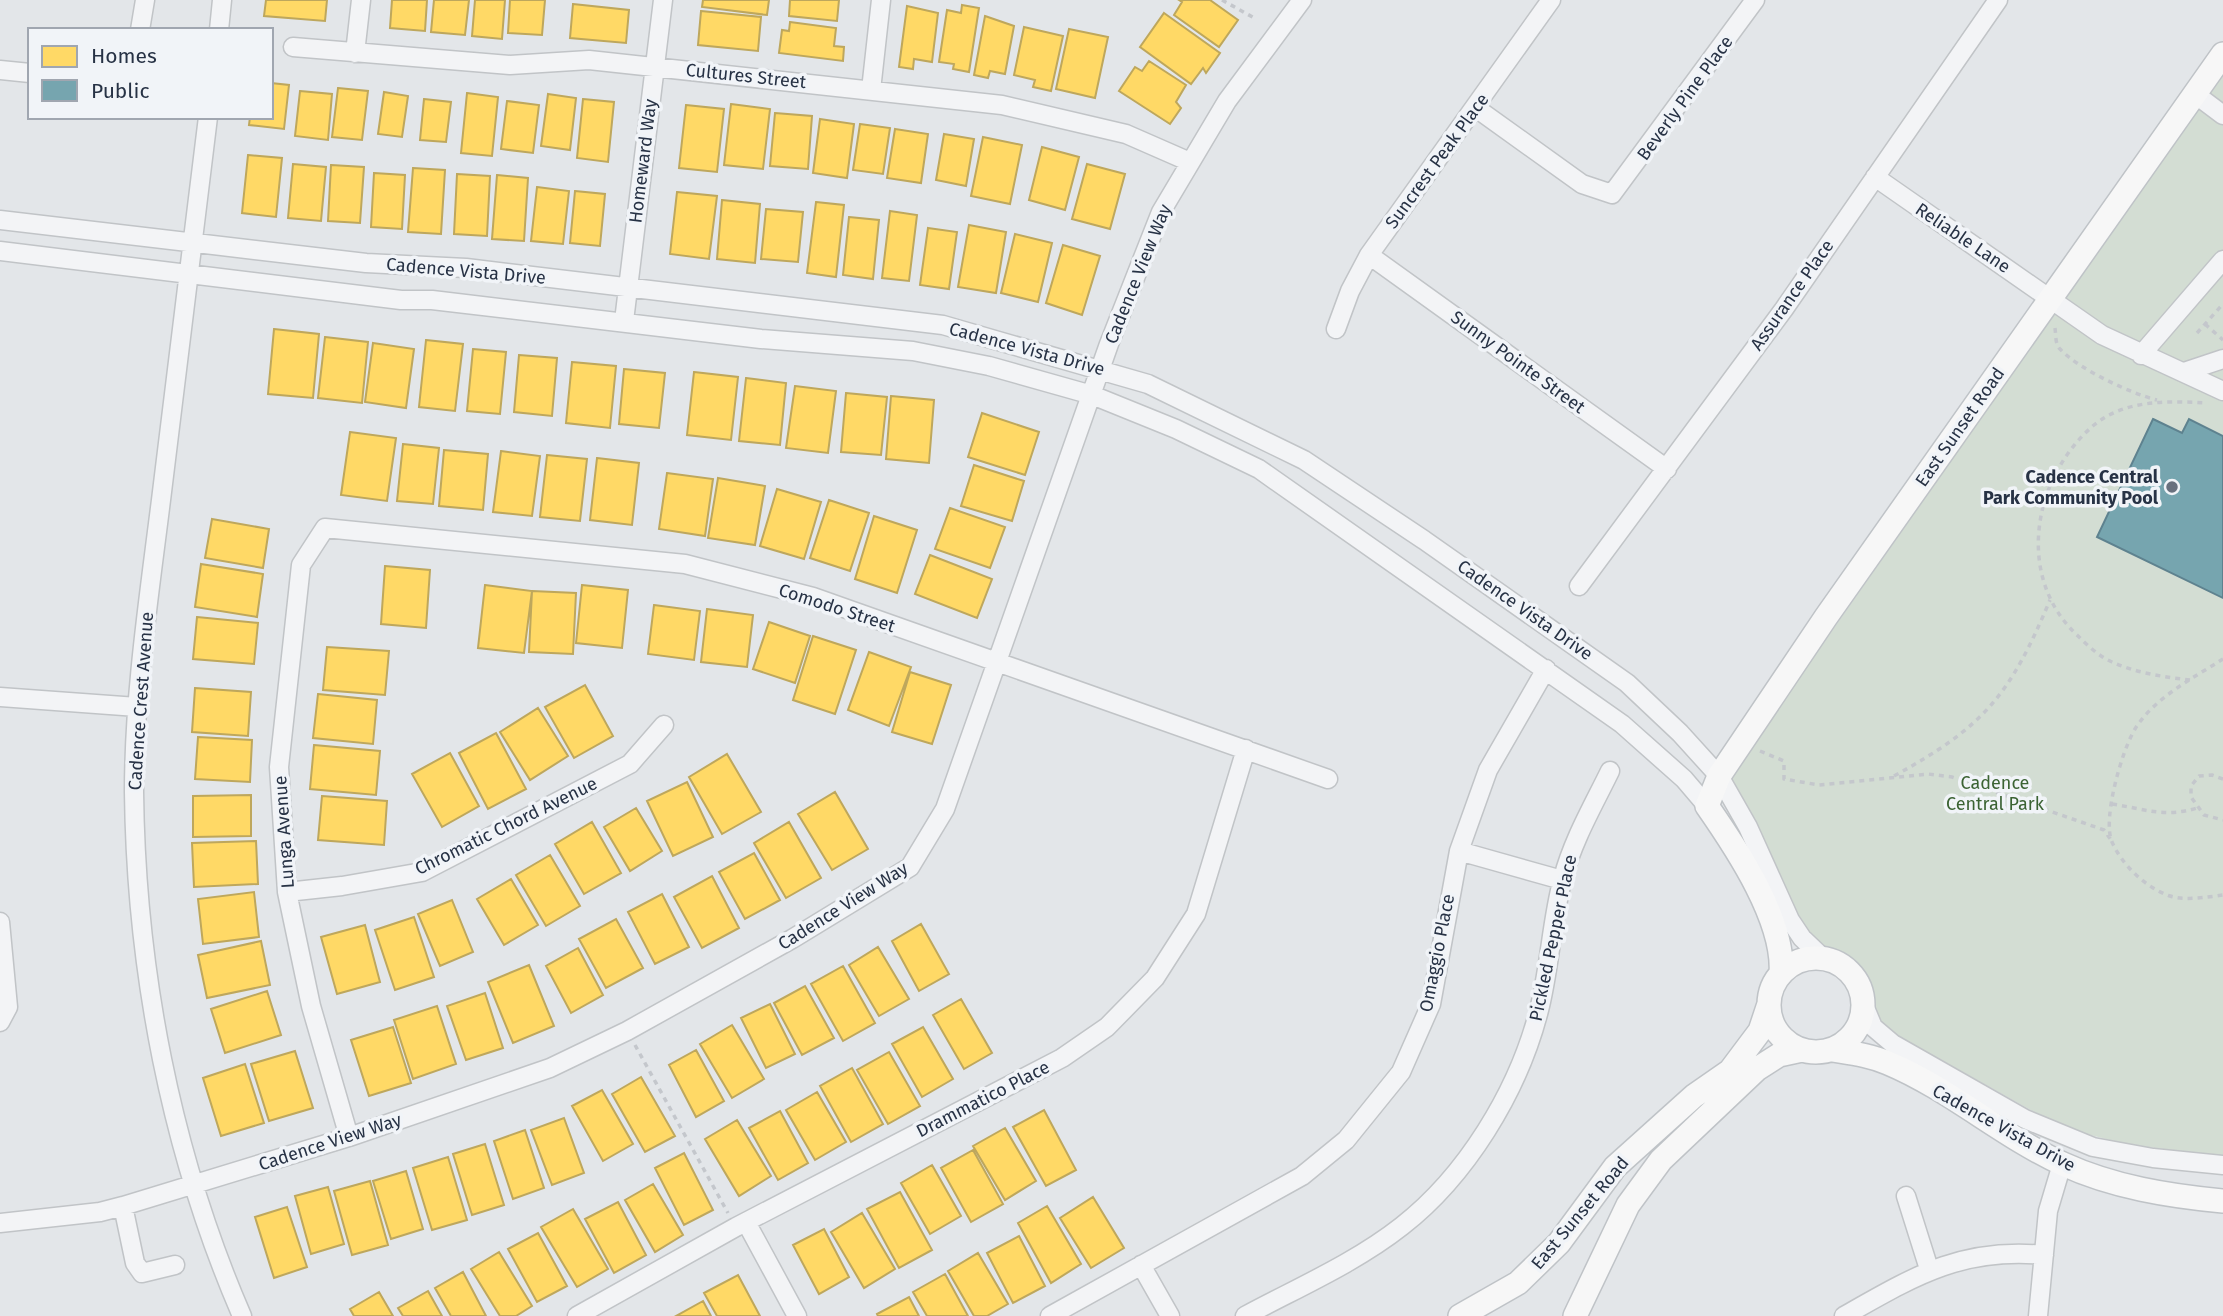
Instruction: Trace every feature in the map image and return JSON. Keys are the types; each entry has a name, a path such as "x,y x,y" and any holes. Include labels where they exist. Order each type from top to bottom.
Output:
{"main road":[{"name":"East Sunset Road","path":"1707,806 1719,776 1826,617 2223,54"},
{"name":"Cadence Vista Drive","path":"1707,806 1728,836 1765,909 1781,950 1781,974"},
{"path":"1808,959 1824,959 1839,964 1852,974 1860,988 1862,1018 1855,1032 1832,1050 1802,1050 1778,1032 1769,1004 1773,988 1781,974 1793,964 1808,959"},
{"name":"East Sunset Road","path":"1460,1316 1518,1283 1559,1243 1615,1167 1694,1096 1730,1071 1760,1031 1769,1004"},
{"name":"East Sunset Road","path":"1575,1316 1628,1205 1661,1160 1740,1082 1779,1055 1802,1050"},
{"name":"Cadence Vista Drive","path":"1832,1050 1890,1063 2062,1164 2154,1192 2223,1201"}],"street":[{"path":"140,28 145,0"},
{"path":"219,28 222,0"},
{"path":"355,53 361,0"},
{"name":"Homeward Way","path":"624,321 663,0"},
{"path":"871,90 881,0"},
{"name":"Cadence View Way","path":"0,1223 100,1212 123,1206 349,1137 550,1068 627,1031 792,939 910,867 944,809 1101,369 1161,212 1227,101 1302,0"},
{"name":"Suncrest Peak Place","path":"1336,329 1350,291 1369,255 1551,0"},
{"name":"Beverly Pine Place","path":"1476,108 1582,184 1612,194 1755,0"},
{"name":"Assurance Place","path":"1579,586 1667,469 1998,0"},
{"name":"Cultures Street","path":"293,47 500,64 589,60 871,90 1027,111 1126,134 1190,162"},
{"path":"0,70 28,73"},
{"path":"2195,94 2223,115"},
{"name":"Cadence Crest Avenue","path":"208,119 137,707 134,792 144,942 160,1048 195,1185 242,1316"},
{"name":"Reliable Lane","path":"1875,177 2102,335 2141,355 2184,372 2220,398"},
{"name":"Cadence Vista Drive","path":"0,220 366,263 466,268 943,326 1148,384 1195,404 1304,460 1598,660 1654,707 1719,776 1748,827 1790,920 1802,938 1824,959"},
{"name":"Cadence Vista Drive","path":"0,251 401,300 432,300 761,339 913,351 989,366 1092,395 1176,429 1259,469 1546,669 1653,750 1707,806"},
{"name":"Sunny Pointe Street","path":"1369,255 1667,469"},
{"path":"2141,355 2223,260"},
{"path":"2184,372 2223,359"},
{"name":"Comodo Street","path":"325,528 685,564 813,597 1328,779"},
{"name":"Lunga Avenue","path":"325,528 301,565 279,767 287,892 311,1006 349,1137"},
{"name":"Omaggio Place","path":"1050,1316 1302,1175 1346,1140 1401,1072 1431,1004 1459,851 1488,771 1546,669"},
{"path":"0,697 137,707"},
{"name":"Chromatic Chord Avenue","path":"287,892 342,886 422,872 629,764 664,725"},
{"name":"Drammatico Place","path":"578,1316 741,1225 1062,1058 1107,1027 1155,978 1196,914 1246,749"},
{"name":"Pickled Pepper Place","path":"1245,1316 1375,1245 1404,1225 1462,1165 1486,1132 1519,1067 1538,1014 1562,880 1571,851 1610,771"},
{"path":"1459,851 1562,880"},
{"path":"0,922 8,1007 1,1021"},
{"name":"Cadence Vista Drive","path":"1863,1003 1868,1018 1886,1040 2025,1119 2093,1147 2153,1158 2223,1165"},
{"path":"2038,1316 2048,1211 2062,1164"},
{"path":"1906,1196 1929,1269"},
{"path":"123,1206 135,1263 142,1273 175,1265"},
{"path":"741,1225 797,1316"},
{"path":"1844,1316 1929,1269 1970,1258 2012,1252 2044,1255"},
{"path":"1141,1265 1170,1316"}],"path":[{"path":"1222,0 1256,19"},
{"path":"2197,334 2223,304"},
{"path":"2205,324 2223,340"},
{"path":"2054,326 2057,344 2066,354 2129,391 2158,400"},
{"path":"2190,680 2163,677 2110,662 2066,625 2049,600 2039,552 2039,512 2051,477 2095,424 2121,411 2158,400 2220,398"},
{"path":"1893,777 1975,724 2020,667 2049,600"},
{"path":"2110,840 2112,804 2120,757 2136,727 2151,709 2223,659"},
{"path":"1760,751 1784,761 1784,779 1819,785 1893,777 1952,777 2104,830 2126,864 2147,884 2171,896 2223,895"},
{"path":"2223,779 2212,775 2199,776 2192,786 2191,797 2204,815 2223,820"},
{"path":"2112,804 2151,813 2180,813 2197,808"},
{"path":"627,1031 741,1225"}],"green space":[{"name":"Cadence Central Park","path":"2223,72 2223,1157 2126,1144 2079,1132 2038,1114 1884,1028 1872,1013 1864,987 1854,971 1824,950 1803,928 1727,781"}],"building: Homes":[{"path":"266,0 327,0 325,21 264,16"},
{"path":"392,0 427,0 425,31 390,28"},
{"path":"434,0 469,0 465,35 431,32"},
{"path":"475,0 505,0 502,39 472,36"},
{"path":"510,0 545,0 542,35 508,33"},
{"path":"703,0 769,0 767,15 702,7"},
{"path":"790,0 839,0 837,21 789,16"},
{"path":"1179,0 1210,0 1238,20 1219,47 1174,15 1182,2"},
{"path":"573,4 629,10 626,43 570,38"},
{"path":"962,5 979,8 969,72 953,69 954,64 939,62 947,10 961,13"},
{"path":"907,6 938,13 932,62 914,59 913,69 899,67"},
{"path":"701,11 761,17 758,51 698,45"},
{"path":"1164,13 1220,53 1206,73 1203,68 1191,84 1140,47"},
{"path":"985,16 1014,26 1005,74 990,71 988,78 974,75"},
{"path":"790,22 836,28 834,46 844,47 843,61 779,53 782,30 789,31"},
{"path":"1024,27 1063,36 1051,91 1033,87 1035,80 1014,75"},
{"path":"1069,29 1108,37 1095,98 1056,89"},
{"path":"1149,61 1186,85 1176,102 1181,108 1170,124 1119,91 1135,67 1142,71"},
{"path":"273,83 289,85 284,129 249,125 250,119 273,119"},
{"path":"338,88 368,91 362,140 332,137"},
{"path":"300,91 332,94 328,140 295,136"},
{"path":"384,92 408,96 402,137 378,134"},
{"path":"467,93 498,97 492,156 461,153"},
{"path":"548,94 576,98 570,150 541,146"},
{"path":"424,99 451,102 446,142 420,140"},
{"path":"583,99 614,102 608,162 577,158"},
{"path":"507,101 539,105 533,153 501,149"},
{"path":"731,104 770,109 763,169 724,165"},
{"path":"686,105 724,109 717,172 679,168"},
{"path":"775,113 812,116 808,169 770,166"},
{"path":"820,119 854,124 847,178 813,173"},
{"path":"860,124 890,128 883,174 853,170"},
{"path":"895,129 928,134 921,183 887,178"},
{"path":"944,134 974,139 966,186 936,180"},
{"path":"983,137 1022,145 1010,204 971,196"},
{"path":"1042,147 1079,157 1065,210 1029,200"},
{"path":"248,155 282,158 276,217 242,213"},
{"path":"293,164 326,167 321,221 288,218"},
{"path":"1087,164 1125,174 1110,229 1072,219"},
{"path":"331,165 364,167 360,223 328,221"},
{"path":"413,168 445,170 441,234 408,232"},
{"path":"374,173 405,175 402,229 371,227"},
{"path":"457,174 490,176 487,236 454,234"},
{"path":"497,175 528,178 524,241 492,239"},
{"path":"537,187 569,191 563,244 531,241"},
{"path":"575,191 605,194 600,246 570,243"},
{"path":"677,192 717,196 709,259 670,254"},
{"path":"722,200 760,204 755,263 717,259"},
{"path":"816,202 844,205 836,277 807,273"},
{"path":"766,209 803,212 798,262 761,259"},
{"path":"890,211 917,215 909,281 882,278"},
{"path":"849,217 879,220 873,279 843,275"},
{"path":"969,225 1006,232 996,293 958,287"},
{"path":"928,228 957,232 949,289 920,285"},
{"path":"1015,234 1052,243 1038,302 1001,293"},
{"path":"1063,245 1100,256 1082,315 1046,303"},
{"path":"274,329 319,334 313,398 268,394"},
{"path":"325,337 368,342 362,403 318,398"},
{"path":"426,340 463,344 455,411 419,407"},
{"path":"373,343 414,349 406,408 365,402"},
{"path":"473,349 506,352 500,414 467,411"},
{"path":"519,355 557,358 552,416 514,412"},
{"path":"572,362 616,366 610,428 566,423"},
{"path":"624,369 665,373 659,428 619,424"},
{"path":"694,372 738,377 731,440 687,435"},
{"path":"746,378 786,383 780,445 739,441"},
{"path":"795,386 836,391 828,453 786,448"},
{"path":"846,393 887,397 881,455 841,452"},
{"path":"891,396 934,400 929,463 886,459"},
{"path":"982,413 1039,432 1025,475 968,457"},
{"path":"350,432 396,438 387,501 341,495"},
{"path":"403,444 439,448 433,504 397,501"},
{"path":"444,450 488,454 483,510 439,506"},
{"path":"501,451 540,456 532,516 493,512"},
{"path":"547,455 587,459 580,521 540,517"},
{"path":"597,458 639,463 632,525 590,520"},
{"path":"974,465 1024,481 1012,521 961,506"},
{"path":"667,473 713,479 705,536 659,529"},
{"path":"718,478 765,486 755,545 708,538"},
{"path":"777,489 821,502 804,559 760,546"},
{"path":"829,500 869,513 850,571 810,558"},
{"path":"950,508 1005,527 990,568 935,549"},
{"path":"874,516 917,530 897,593 855,579"},
{"path":"212,519 269,529 263,568 205,558"},
{"path":"930,555 992,579 977,618 915,594"},
{"path":"201,564 263,574 257,617 195,607"},
{"path":"385,566 430,570 426,628 381,624"},
{"path":"485,585 532,591 524,653 478,648"},
{"path":"582,585 628,590 622,648 576,643"},
{"path":"532,591 576,593 573,654 529,652"},
{"path":"654,605 700,611 694,660 648,654"},
{"path":"707,609 753,615 747,667 701,662"},
{"path":"197,617 258,623 254,664 193,659"},
{"path":"769,622 810,636 795,683 753,669"},
{"path":"813,636 856,650 835,714 793,700"},
{"path":"327,647 389,651 385,695 323,690"},
{"path":"869,652 911,667 889,726 848,710"},
{"path":"910,672 951,685 932,744 892,732"},
{"path":"585,685 613,736 574,758 545,707"},
{"path":"195,688 251,692 248,736 192,732"},
{"path":"318,694 377,700 373,744 313,738"},
{"path":"538,708 568,756 530,780 500,732"},
{"path":"496,733 526,789 488,809 459,753"},
{"path":"198,737 252,740 250,782 195,779"},
{"path":"314,745 380,751 376,795 310,789"},
{"path":"450,753 479,806 442,827 412,774"},
{"path":"727,754 761,812 722,834 689,777"},
{"path":"687,782 713,837 673,856 647,801"},
{"path":"835,792 868,849 832,870 798,814"},
{"path":"251,795 251,836 193,837 193,796"},
{"path":"322,796 387,801 384,845 318,840"},
{"path":"636,808 662,851 630,871 604,827"},
{"path":"592,822 621,873 584,894 555,844"},
{"path":"789,822 821,878 786,898 754,843"},
{"path":"256,841 258,884 194,887 192,843"},
{"path":"754,853 780,900 745,919 719,872"},
{"path":"550,855 580,906 546,926 516,875"},
{"path":"712,876 739,928 702,948 674,897"},
{"path":"511,879 538,925 504,945 477,899"},
{"path":"254,892 259,937 203,944 198,899"},
{"path":"662,894 689,947 655,964 628,912"},
{"path":"452,900 473,952 440,966 418,914"},
{"path":"414,917 434,977 395,990 375,930"},
{"path":"616,919 643,968 606,988 579,939"},
{"path":"921,924 949,974 919,991 892,941"},
{"path":"365,925 380,982 337,994 321,937"},
{"path":"261,941 270,985 207,998 198,955"},
{"path":"878,947 909,999 879,1016 849,965"},
{"path":"578,948 603,995 571,1013 546,966"},
{"path":"529,965 554,1026 513,1043 488,982"},
{"path":"843,966 875,1023 843,1041 811,984"},
{"path":"805,986 834,1038 802,1055 774,1003"},
{"path":"267,991 281,1035 225,1053 211,1009"},
{"path":"485,993 503,1048 466,1060 447,1006"},
{"path":"961,999 992,1053 964,1069 933,1015"},
{"path":"770,1004 795,1054 766,1068 741,1018"},
{"path":"437,1006 456,1064 413,1079 394,1020"},
{"path":"732,1025 764,1079 732,1098 700,1044"},
{"path":"393,1027 411,1083 369,1096 351,1040"},
{"path":"923,1027 953,1079 922,1097 892,1044"},
{"path":"696,1050 724,1101 696,1117 669,1065"},
{"path":"295,1051 313,1108 269,1121 251,1064"},
{"path":"889,1052 920,1106 888,1124 857,1070"},
{"path":"245,1064 264,1123 221,1136 203,1078"},
{"path":"852,1068 883,1124 851,1142 820,1086"},
{"path":"641,1077 675,1136 645,1152 612,1094"},
{"path":"602,1090 633,1144 603,1161 572,1106"},
{"path":"817,1092 846,1142 815,1160 786,1110"},
{"path":"1044,1110 1076,1170 1046,1186 1013,1127"},
{"path":"780,1111 808,1163 778,1180 749,1128"},
{"path":"564,1118 584,1173 552,1185 531,1130"},
{"path":"737,1120 771,1176 739,1196 705,1139"},
{"path":"1005,1128 1036,1181 1005,1200 973,1146"},
{"path":"525,1130 544,1188 513,1199 494,1141"},
{"path":"485,1144 504,1205 472,1215 453,1154"},
{"path":"973,1150 1003,1204 971,1222 941,1168"},
{"path":"684,1153 713,1210 684,1225 655,1168"},
{"path":"448,1157 467,1220 432,1230 413,1168"},
{"path":"932,1165 961,1216 930,1234 901,1183"},
{"path":"406,1171 423,1229 391,1239 373,1181"},
{"path":"370,1181 388,1245 352,1255 334,1191"},
{"path":"653,1184 683,1235 655,1252 625,1200"},
{"path":"328,1187 344,1244 311,1254 295,1196"},
{"path":"900,1192 932,1250 899,1268 867,1209"},
{"path":"1093,1197 1124,1248 1091,1268 1060,1218"},
{"path":"618,1202 646,1255 614,1273 585,1219"},
{"path":"1047,1206 1081,1264 1051,1283 1018,1223"},
{"path":"287,1207 307,1267 274,1278 255,1217"},
{"path":"573,1209 608,1269 577,1287 541,1227"},
{"path":"862,1213 895,1269 864,1288 831,1232"},
{"path":"824,1229 849,1277 819,1294 793,1245"},
{"path":"538,1233 567,1286 537,1302 508,1249"},
{"path":"1019,1236 1045,1286 1013,1303 987,1253"},
{"path":"499,1252 532,1306 516,1316 500,1316 471,1269"},
{"path":"978,1253 1008,1304 987,1316 974,1316 948,1271"},
{"path":"463,1272 486,1316 451,1316 435,1288"},
{"path":"945,1274 968,1316 927,1316 913,1292"},
{"path":"738,1275 760,1316 717,1316 704,1293"},
{"path":"428,1291 442,1316 403,1316 398,1308"},
{"path":"379,1292 393,1316 354,1316 350,1309"},
{"path":"909,1297 919,1316 878,1316 877,1314"},
{"path":"703,1301 711,1316 676,1316"}],"building: Public":[{"name":"Cadence Central Park Community Pool","path":"2153,419 2182,433 2189,419 2223,436 2223,598 2097,537"}],"place":[{"name":"Cadence Central Park Community Pool","path":"2172,487"}]}
